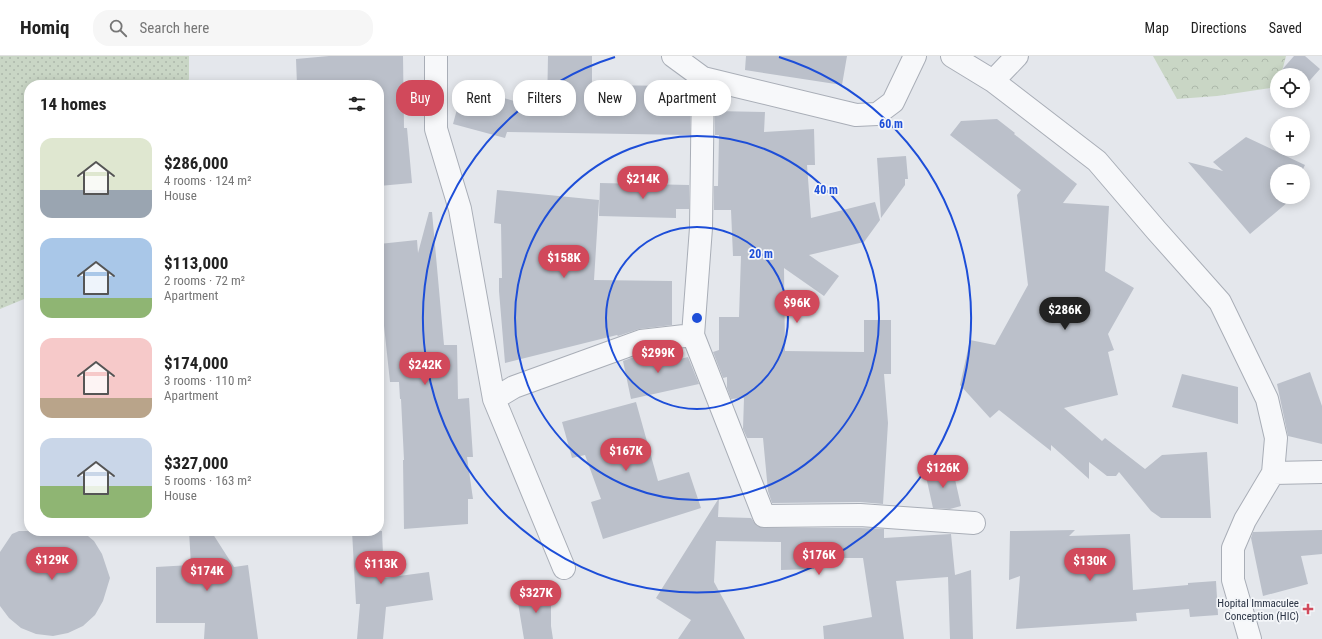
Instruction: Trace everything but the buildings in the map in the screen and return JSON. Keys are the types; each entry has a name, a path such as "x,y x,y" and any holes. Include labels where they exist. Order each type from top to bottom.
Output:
{"street":[{"path":"436,56 436,129 460,208 494,399 564,568"},
{"path":"673,56 703,78 856,115 877,114 892,102 915,56"},
{"path":"952,56 993,81 1097,161 1220,302 1267,399 1276,438 1273,473 1245,520 1233,548 1232,580 1250,639"},
{"path":"993,81 1017,56"},
{"path":"703,78 700,228 693,335 764,516 860,515 974,523"},
{"path":"494,399 514,387 641,341 693,335"},
{"path":"1273,473 1322,472"}],"green space":[{"path":"0,56 189,56 188,80 24,80 24,299 0,309"},
{"path":"1153,56 1286,56 1283,68 1270,68 1270,88 1217,96 1177,99"}],"place":[{"name":"Hopital Immaculee Conception (HIC)","path":"1308,609"}]}
